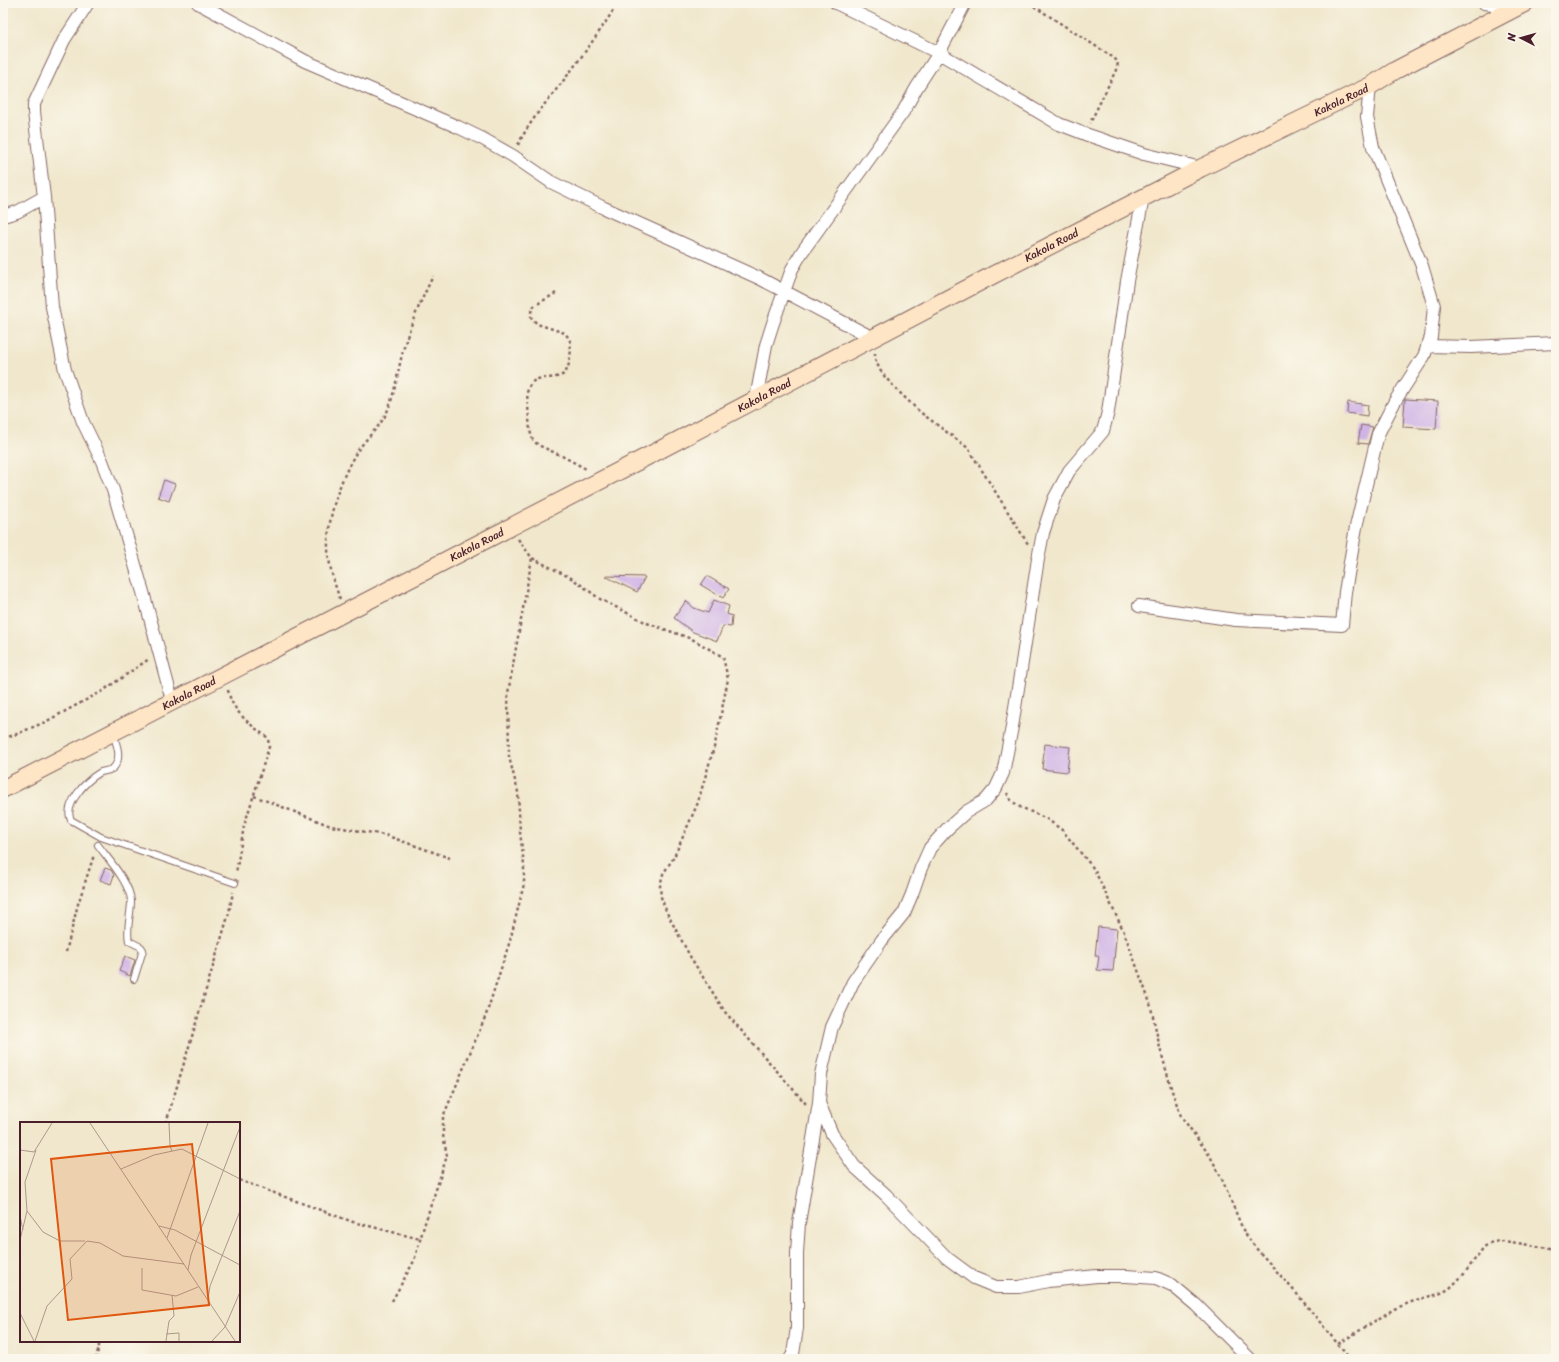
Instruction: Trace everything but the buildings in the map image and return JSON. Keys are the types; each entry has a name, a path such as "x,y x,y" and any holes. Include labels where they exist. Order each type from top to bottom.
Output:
{"main road":[{"name":"Kakola Road","path":"3,789 172,700 344,613 1201,168 1370,86 1396,70 1522,5"}],"street":[{"path":"88,3 64,40 34,104 44,197 52,307 65,370 83,422 102,461 113,490 160,652 172,700"},
{"path":"198,3 305,60 483,139 513,156 551,182 604,208 785,290 874,337"},
{"path":"836,3 939,53 1059,124 1144,154 1201,168"},
{"path":"756,399 766,345 792,269 802,252 892,129 939,53 965,3"},
{"path":"1484,3 1522,5"},
{"path":"1139,606 1236,620 1342,625 1345,592 1356,527 1378,434 1395,401 1424,356 1431,337 1434,306 1422,266 1373,147 1367,117 1370,86"},
{"path":"3,216 17,212 44,197"},
{"path":"790,1359 793,1354 797,1328 797,1253 800,1223 821,1074 832,1027 853,982 882,940 904,913 930,848 961,816 986,800 996,788 1003,773 1012,727 1043,533 1054,499 1069,471 1102,431 1108,412 1127,281 1144,198"},
{"path":"1427,346 1471,347 1556,343"},
{"path":"817,1109 854,1166 886,1195 947,1258 974,1278 996,1287 1019,1287 1048,1281 1097,1276 1156,1278 1172,1285 1196,1305 1250,1359"}],"lane":[{"path":"112,732 118,754 116,765 110,770 100,772 82,788 69,809 68,816 71,820 101,838 235,883"},
{"path":"98,845 115,867 129,891 131,900 129,941 141,947 143,950 134,979"}],"path":[{"path":"513,156 530,123 540,108 574,68 618,3"},
{"path":"1029,3 1118,62 1118,68 1098,104 1085,134"},
{"path":"344,613 334,582 330,563 328,533 332,514 343,480 356,454 386,414 404,346 433,276"},
{"path":"556,293 534,306 531,312 531,317 537,324 565,333 568,337 570,341 570,350 568,369 562,375 536,379 529,387 530,431 533,440 538,445 604,478"},
{"path":"874,337 875,359 885,377 920,412 968,448 1038,559"},
{"path":"509,527 532,558 573,579 600,599 647,623 692,639 723,658 728,679 715,744 697,805 674,857 663,874 660,886 660,898 691,958 725,1012 817,1109"},
{"path":"392,1301 414,1261 447,1156 442,1135 443,1117 486,1016 510,941 524,884 524,864 520,832 518,792 510,757 508,693 532,558"},
{"path":"3,737 12,736 45,722 101,692 160,652"},
{"path":"166,1122 229,913 244,826 269,747 268,738 238,714 230,701 225,674"},
{"path":"1003,773 1006,791 1010,799 1018,806 1047,819 1062,830 1094,869 1124,932 1150,1003 1160,1048 1172,1091 1181,1116 1210,1156 1221,1177 1244,1232 1350,1359"},
{"path":"254,796 330,826 385,835 450,858"},
{"path":"66,952 82,890 98,845"},
{"path":"240,1180 353,1222 420,1239"},
{"path":"1338,1344 1394,1309 1449,1289 1464,1274 1484,1247 1492,1242 1504,1241 1522,1245 1556,1249"},
{"path":"96,1359 100,1342"}]}
